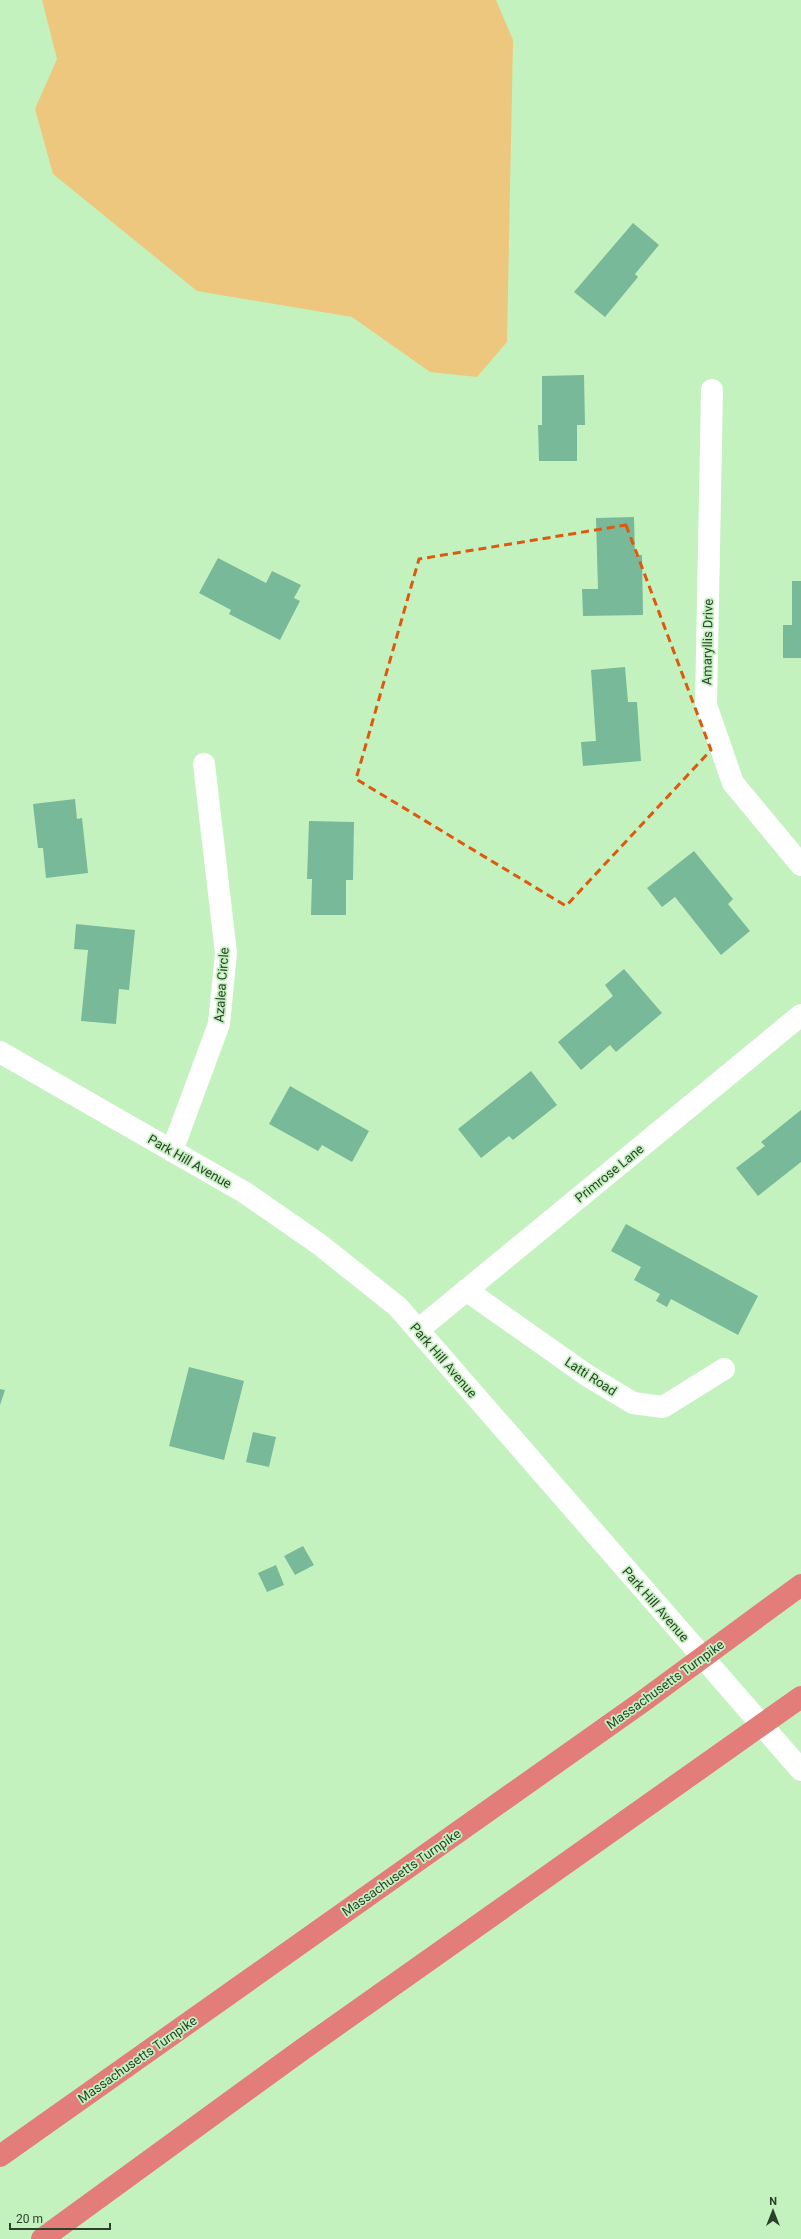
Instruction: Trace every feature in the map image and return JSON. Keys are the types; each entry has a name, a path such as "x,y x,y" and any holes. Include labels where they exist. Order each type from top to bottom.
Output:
{"highway":[{"name":"Massachusetts Turnpike","path":"0,2156 642,1702 801,1585"},
{"path":"42,2239 303,2049 801,1697"}],"street":[{"name":"Amaryllis Drive","path":"712,390 706,706 733,783 801,865"},
{"name":"Azalea Circle","path":"172,1151 219,1024 226,953 204,764"},
{"name":"Primrose Lane","path":"418,1330 801,1015"},
{"name":"Park Hill Avenue","path":"0,1052 244,1192 319,1244 398,1307 801,1770"},
{"name":"Latti Road","path":"466,1290 588,1376 633,1403 663,1406 724,1369"}],"highlighted area":[{"path":"626,525 711,750 566,906 356,779 419,559"}],"shaded area":[{"path":"42,0 496,0 513,40 507,342 477,377 430,372 352,317 197,291 53,174 35,109 57,59"}],"building":[{"path":"633,223 659,245 635,274 638,277 605,317 574,292"},
{"path":"584,375 585,425 577,425 577,461 539,461 538,425 542,425 542,376"},
{"path":"634,517 635,555 642,555 643,615 583,616 582,589 598,589 596,518"},
{"path":"218,558 266,583 272,571 301,585 294,598 300,601 280,640 229,614 231,610 199,593"},
{"path":"792,581 801,581 801,658 783,658 783,625 792,625"},
{"path":"625,667 628,702 637,702 641,761 583,766 581,742 596,741 591,670"},
{"path":"75,799 77,819 82,818 88,873 46,878 43,848 38,848 33,804"},
{"path":"309,821 354,822 353,880 346,880 346,915 311,915 312,879 307,879"},
{"path":"694,851 733,899 728,904 750,931 721,955 675,897 662,907 647,888"},
{"path":"76,924 135,930 129,990 119,989 116,1024 81,1021 88,950 74,949"},
{"path":"624,969 662,1013 616,1052 610,1045 581,1070 558,1042 613,996 605,985"},
{"path":"531,1071 557,1105 513,1140 509,1136 481,1158 458,1129"},
{"path":"290,1086 369,1131 352,1162 322,1145 318,1151 269,1124"},
{"path":"801,1110 801,1162 758,1196 736,1168 765,1146 761,1142"},
{"path":"626,1224 758,1296 738,1335 671,1299 667,1307 656,1301 660,1294 634,1280 641,1267 611,1251"},
{"path":"189,1367 244,1381 224,1460 169,1446"},
{"path":"0,1389 5,1390 0,1405"},
{"path":"253,1432 276,1437 269,1467 246,1462"},
{"path":"303,1546 314,1565 295,1575 284,1556"},
{"path":"276,1565 284,1585 267,1592 258,1573"}]}
